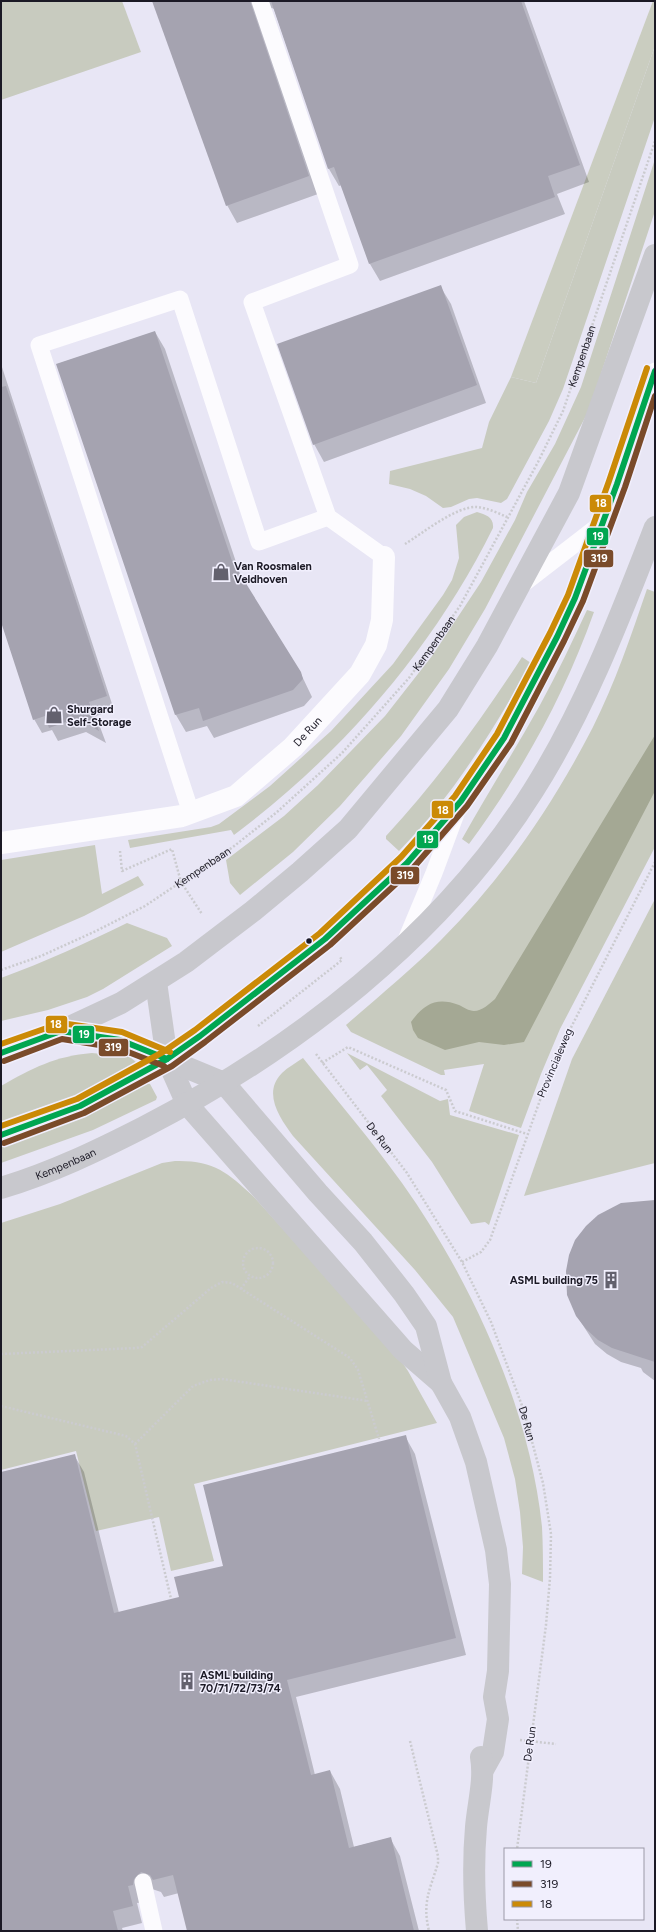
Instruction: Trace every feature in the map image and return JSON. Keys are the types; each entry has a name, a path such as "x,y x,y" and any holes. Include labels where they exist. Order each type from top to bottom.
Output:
{"main road":[{"path":"1,1053 61,1031 121,1003 186,962 253,911 348,829 448,709 487,646 569,493 655,255"},
{"name":"Kempenbaan","path":"1,1188 39,1176 114,1142 188,1104 263,1058 331,1008 404,944 454,896 495,846 534,791 592,681 614,632 655,527"},
{"path":"156,982 168,1059 188,1104 403,1350 441,1383"},
{"path":"61,1031 120,1040 224,1083 318,1193 363,1242 404,1294 426,1326 441,1383 460,1417 476,1462 496,1550 500,1584 498,1671 494,1696 498,1719 493,1752 483,1770 476,1827 474,1898 477,1931"}],"street":[{"name":"De Run","path":"1,843 168,818 191,813 236,796 294,747 360,674 376,645 382,620 384,557"}],"lane":[{"path":"260,1 350,265 252,302 328,517 384,557"},
{"path":"191,813 39,345 180,299 259,542 328,517"},
{"name":"Kempenbaan","path":"1,1135 80,1106 168,1059 228,1015 325,939 407,863 461,801 504,738 558,638 575,598 617,484 655,371"},
{"path":"520,586 602,523"},
{"name":"Kempenbaan","path":"404,944 434,873 461,801"},
{"path":"142,1882 154,1931"}],"path":[{"name":"Kempenbaan","path":"1,970 41,956 96,931 145,906 233,847 276,812 342,753 409,678 460,606 538,462 563,411 655,141"},
{"path":"384,557 467,508 478,507 507,517"},
{"path":"122,871 172,849 181,882 202,914"},
{"name":"Provincialeweg","path":"462,1262 481,1252 490,1240 554,1061 655,862"},
{"path":"258,1026 342,960 338,956"},
{"path":"322,1063 348,1047 446,1090 455,1111 527,1134"},
{"name":"De Run","path":"316,1054 407,1173 462,1262 491,1322 524,1411 543,1483 550,1534 550,1578 546,1625 517,1848"},
{"path":"258,1248 266,1250 274,1263 272,1271 266,1277 258,1279 250,1276 244,1271 243,1263 245,1256 250,1250 258,1248"},
{"path":"241,1289 250,1276"},
{"path":"1,1354 142,1347 211,1288 222,1282 232,1283 350,1358 358,1370 378,1439"},
{"path":"135,1444 193,1386 210,1380 222,1379 368,1401"},
{"path":"1,1406 126,1436 135,1444 171,1600"},
{"path":"410,1741 438,1856 438,1863 425,1905 425,1915 429,1931"},
{"path":"518,1920 518,1931"}],"shaded area":[{"path":"1,1 122,1 141,52 1,100"},
{"path":"653,1 655,1 655,46 536,383 511,377"},
{"path":"655,46 655,117 563,389 549,421 507,499 501,503 477,498 469,499 451,507 443,508 426,496 410,489 389,484 390,471 482,448 489,422 511,377 536,383"},
{"path":"655,159 655,211 589,410 485,609 449,669 401,736 340,806 293,852 240,895 230,883 226,860 284,816 318,785 385,716 432,656 481,582 515,520 527,492 555,444 581,387"},
{"path":"477,512 486,515 491,519 493,528 469,573 442,616 413,657 382,696 348,734 312,770 274,804 234,835 231,830 130,848 128,840 211,827 219,824 270,786 331,731 393,664 443,595 452,580 459,558 456,525 464,517"},
{"path":"647,589 655,592 655,847 560,1029 521,1128 469,1111 484,1064 444,1070 445,1075 441,1075 351,1032 346,1025 406,973 441,940 485,892 525,840 578,756 593,727 616,676"},
{"path":"587,610 594,612 569,674 555,703 507,789 469,844 462,839 540,705"},
{"path":"522,657 531,663 487,737 471,762 437,808 399,851 386,839 386,836 423,794 458,750"},
{"path":"655,735 655,791 524,1042 504,1045 479,1042 445,1050 418,1038 413,1030 411,1022 421,1010 432,1003 451,1003 468,1010 477,1011 483,1009 495,999"},
{"path":"95,845 102,894 138,876 144,885 84,916 1,952 1,860"},
{"path":"655,899 655,1163 524,1196 572,1059"},
{"path":"127,923 167,938 172,946 103,989 87,997 48,1010 1,1021 1,978 65,952"},
{"path":"92,1053 130,1057 137,1063 137,1067 89,1094 1,1128 1,1086 34,1068 56,1060"},
{"path":"347,1053 440,1101 448,1099 450,1115 519,1135 489,1225 485,1222 471,1224 432,1162 381,1096 387,1090 367,1065 360,1070"},
{"path":"303,1058 366,1135 402,1183 451,1261 473,1303 511,1391 525,1437 535,1482 542,1527 543,1582 522,1574 523,1547 520,1512 515,1479 504,1438 453,1317 415,1270 293,1136 275,1105 273,1089 276,1081 284,1071"},
{"path":"145,1083 150,1084 157,1097 156,1100 93,1130 1,1163 1,1144 74,1116"},
{"path":"188,1161 210,1165 227,1174 253,1196 398,1356 437,1423 194,1484 214,1561 171,1571 159,1517 96,1531 76,1451 1,1470 1,1223 60,1204 162,1163"}],"building":[{"path":"152,1 250,1 309,176 226,206"},
{"path":"271,1 521,1 580,165 548,176 555,197 369,264 334,167 328,169"},
{"path":"441,285 477,385 313,445 277,344"},
{"path":"155,331 232,561 301,672 303,679 293,690 203,721 199,708 175,715 56,364"},
{"path":"6,386 107,696 89,702 99,731 77,718 49,728 45,716 33,720 1,622 1,387"},
{"name":"ASML building 75","path":"655,1200 655,1362 612,1348 598,1340 586,1329 576,1316 567,1295 566,1271 569,1255 575,1240 586,1226 598,1215 621,1203"},
{"name":"ASML building 70/71/72/73/74","path":"406,1435 456,1638 287,1680 311,1775 330,1770 349,1848 391,1837 414,1931 187,1931 173,1875 153,1880 150,1875 141,1872 134,1879 133,1885 128,1886 133,1906 113,1911 118,1931 1,1931 1,1472 75,1454 114,1613 179,1597 174,1577 223,1566 203,1485"}],"transit line":[{"name":"18","path":"1,1126 77,1099 163,1052 195,1030 320,933 401,857 455,796 497,734 550,633 568,595 609,481 647,368"},
{"name":"19","path":"1,1135 80,1106 167,1059 200,1036 325,939 407,863 461,801 504,738 557,637 575,598 617,484 655,371"},
{"name":"319","path":"4,1143 84,1113 172,1066 330,945 413,868 467,806 511,743 564,641 583,601 625,487 655,396"},
{"name":"18","path":"1,1044 61,1023 122,1032 170,1052"},
{"name":"19","path":"1,1053 61,1031 120,1040 167,1059"},
{"name":"319","path":"4,1061 62,1039 118,1048 164,1066"}],"place":[{"name":"Van Roosmalen Veldhoven","path":"221,572"},
{"name":"Shurgard Self-Storage","path":"54,715"},
{"name":"ASML building 75","path":"611,1280"},
{"name":"ASML building 70/71/72/73/74","path":"187,1681"}]}
